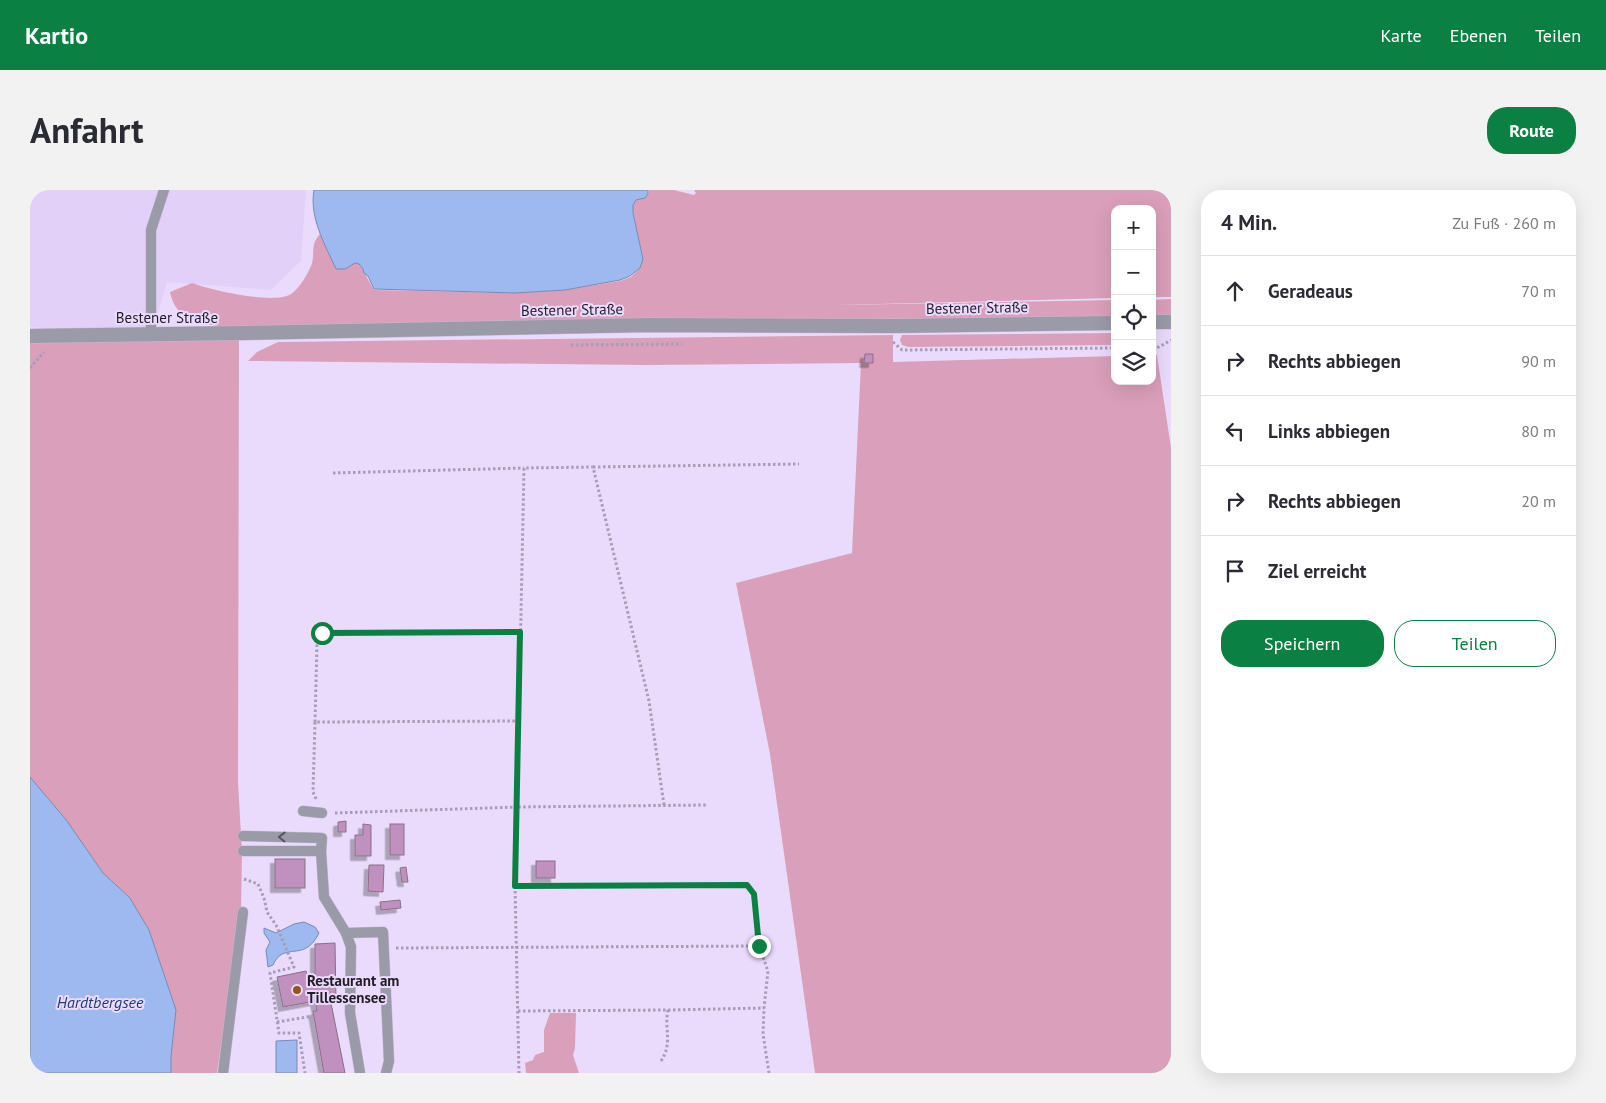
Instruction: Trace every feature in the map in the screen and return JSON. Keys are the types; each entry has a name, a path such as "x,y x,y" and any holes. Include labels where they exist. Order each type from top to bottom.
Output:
{"street":[{"name":"Bestener Straße","path":"30,336 243,334 649,325 893,326 1111,322"},
{"path":"1156,322 1171,322"}],"lane":[{"path":"151,334 151,230 164,190"},
{"path":"303,811 322,813"},
{"path":"243,836 322,838 324,897 346,933 351,947 350,1013 360,1073"},
{"path":"243,851 321,851"},
{"path":"223,1073 243,912"},
{"path":"346,933 383,932 389,1061 386,1073"}],"path":[{"path":"890,340 902,350 1111,348"},
{"path":"1156,347 1171,340"},
{"path":"569,345 687,344"},
{"path":"333,472 799,464"},
{"path":"593,467 649,701 664,805"},
{"path":"520,1073 515,886 524,468"},
{"path":"520,632 322,633 317,643 313,792 322,813 517,807 707,805"},
{"path":"315,722 519,721"},
{"path":"244,879 258,884 267,912 276,925 294,967 270,973 279,1033 299,1033 305,1073"},
{"path":"515,886 747,885 754,894 759,946 768,971 763,1034 769,1073"},
{"path":"383,948 759,946"},
{"path":"518,1011 764,1008"},
{"path":"661,1061 666,1053 668,1040 668,1010"},
{"path":"277,1022 313,1016"}],"shaded area":[{"path":"30,190 306,190 301,261 271,290 167,282 153,330 30,327"},
{"path":"649,190 674,190 694,195 696,193 694,190 1171,190 1171,297 1156,297 1156,205 1111,205 1111,298 838,305 1111,300 1111,316 233,327 217,326 192,319 174,304 170,292 192,283 257,297 283,297 291,294 300,285 309,270 315,242 320,234 336,269 345,269 355,263 359,264 374,290 515,293 565,290 620,281 631,277 640,268 643,259 633,205 636,200 647,196"},
{"path":"1171,299 1171,316 1156,316 1156,300"},
{"path":"1111,333 1111,345 909,347 902,345 900,340 902,335"},
{"path":"893,335 893,362 1111,356 1111,385 1156,385 1157,355 1171,448 1171,1073 815,1073 770,754 736,583 852,553 861,363 646,365 248,361 257,352 278,342"},
{"path":"239,336 238,782 242,852 241,913 217,1073 171,1073 176,1010 149,930 130,898 103,873 67,821 30,777 30,340"},
{"path":"550,1013 576,1013 573,1055 579,1073 526,1073 525,1063 533,1060 535,1055 544,1052 544,1030"}],"water":[{"path":"314,190 648,190 645,198 636,200 633,205 643,259 640,268 630,276 620,280 565,290 515,293 374,289 368,276 359,264 355,263 345,269 336,269 316,221 313,200"},
{"name":"Hardtbergsee","path":"30,777 67,821 103,873 130,898 149,930 176,1010 171,1073 30,1073"},
{"path":"304,922 315,927 319,933 313,942 307,948 283,954 273,965 268,967 266,950 270,942 264,933 264,928 276,933 294,924"},
{"path":"297,1040 297,1073 276,1073 276,1041"}],"building":[{"path":"865,354 873,354 873,363 864,363"},
{"path":"346,821 346,832 338,832 338,822"},
{"path":"363,824 371,825 371,856 355,856 355,835 363,835"},
{"path":"390,824 404,824 404,855 390,855"},
{"path":"275,859 305,859 305,888 275,888"},
{"path":"536,861 555,861 555,878 536,878"},
{"path":"369,865 384,865 383,892 368,891"},
{"path":"406,867 408,882 402,882 400,868"},
{"path":"400,900 401,908 381,910 380,902"},
{"path":"335,943 336,1001 330,1001 345,1073 324,1073 313,1011 317,1011 315,1001 283,1007 277,977 306,971 308,977 315,976 315,944"}],"place":[{"name":"Restaurant am Tillessensee","path":"297,990"}],"route":[{"path":"322,633 520,632 515,886 747,885 754,894 759,946"}]}
